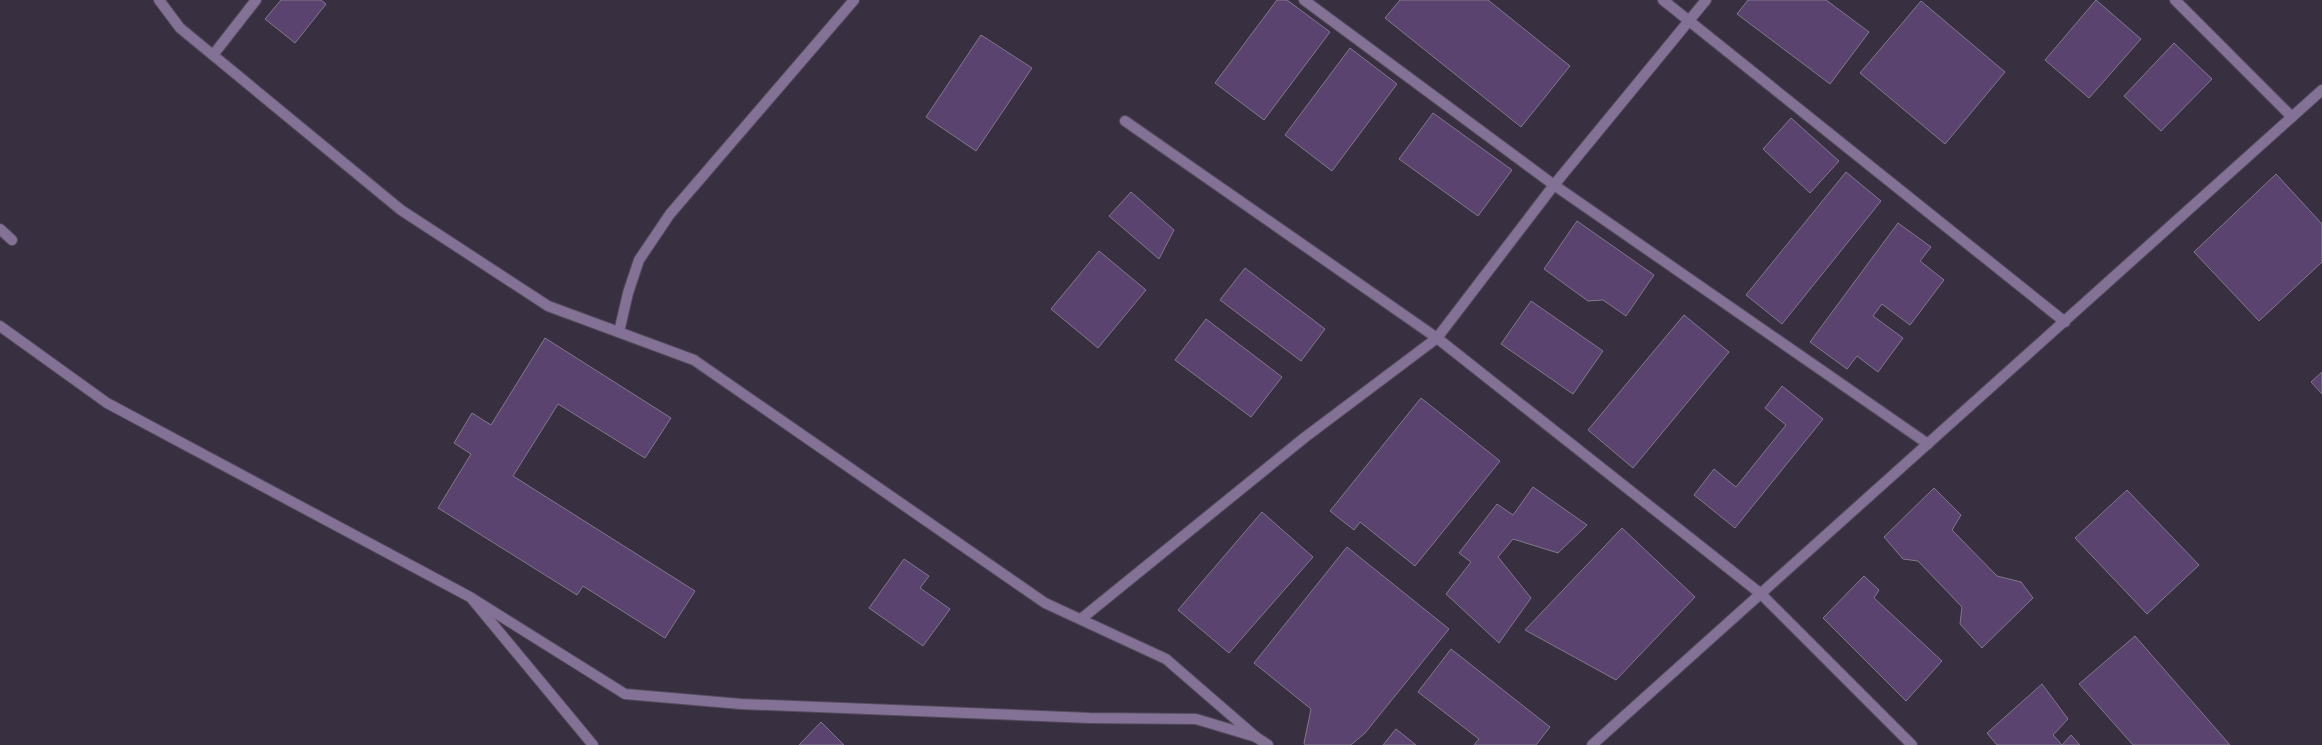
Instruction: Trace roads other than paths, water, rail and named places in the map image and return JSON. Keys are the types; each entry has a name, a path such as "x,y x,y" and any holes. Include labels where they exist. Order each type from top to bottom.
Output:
{"street":[{"path":"159,0 180,28 401,210 548,306 694,360 1045,603 1166,659 1256,737 1268,745"},
{"path":"213,55 256,0"},
{"path":"619,332 628,292 639,260 670,214 854,0"},
{"path":"1304,0 1554,185 1928,444"},
{"path":"1663,0 2065,322"},
{"path":"1081,619 1304,438 1437,338 1554,185 1706,0"},
{"path":"2175,0 2292,117"},
{"path":"1592,745 2322,90"},
{"path":"1125,121 1437,338 1761,594 1912,745"},
{"path":"0,229 12,240"},
{"path":"0,326 107,403 470,597 625,694 761,705 1090,718 1196,719 1256,737"},
{"path":"470,597 592,745"}]}
